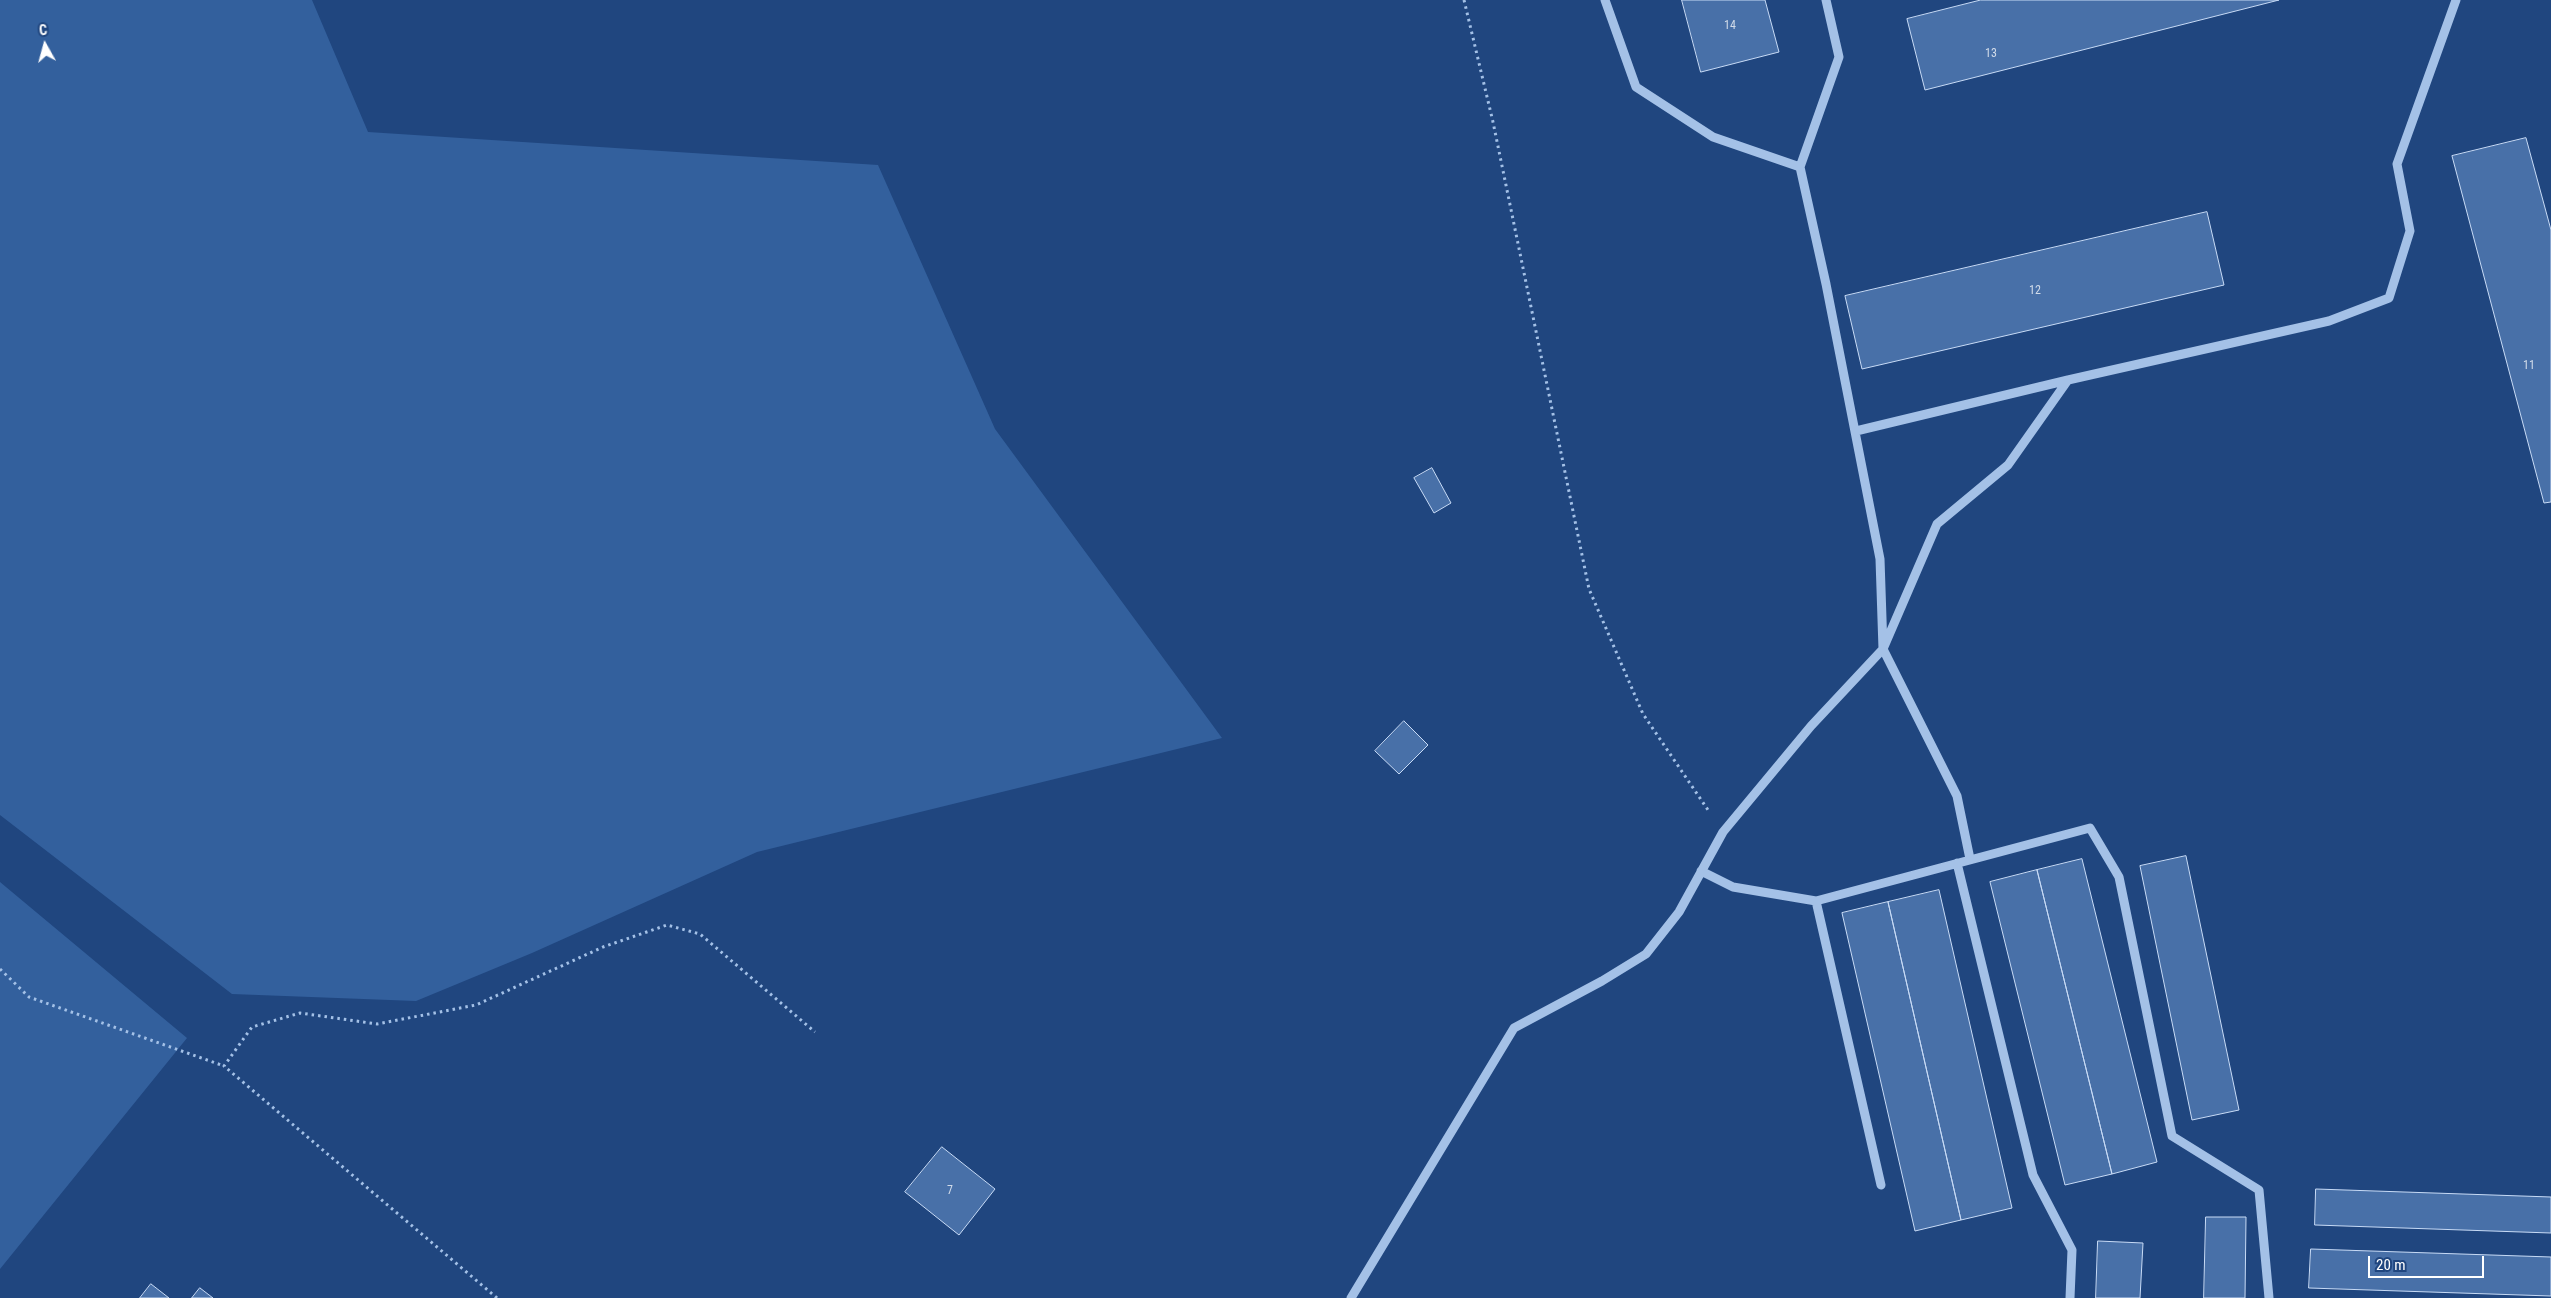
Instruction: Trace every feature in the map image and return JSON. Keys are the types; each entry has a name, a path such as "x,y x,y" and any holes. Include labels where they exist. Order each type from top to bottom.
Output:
{"street":[{"path":"1605,0 1636,87 1714,137 1800,168"},
{"path":"1826,0 1839,57 1800,168 1856,431 1880,559 1883,649 1957,796 1970,859"},
{"path":"1856,431 2068,380 2329,321 2389,298 2410,231 2396,164 2456,0"},
{"path":"1350,1298 1514,1028 1602,981 1646,954 1679,912 1723,832 1811,726 1883,649 1937,524 2008,465 2068,380"},
{"path":"1701,871 1733,887 1816,901 2090,828 2119,877 2172,1136 2259,1190 2269,1298"},
{"path":"1957,863 2033,1175 2072,1250 2070,1298"},
{"path":"1816,901 1880,1185"}],"path":[{"path":"1464,0 1493,122 1588,589 1643,714 1723,832"},
{"path":"224,1066 252,1026 300,1013 377,1024 476,1005 603,947 666,924 700,934 816,1032"},
{"path":"0,969 29,997 224,1066 497,1298"}],"shaded area":[{"path":"0,0 312,0 368,132 878,165 995,429 1222,738 757,852 532,953 416,1001 232,994 0,815"},
{"path":"0,882 187,1038 0,1269"}],"building":[{"path":"1682,0 1765,0 1779,52 1701,72"},
{"path":"1981,0 2279,0 1925,90 1907,19"},
{"path":"2526,138 2551,230 2551,502 2544,503 2452,156"},
{"path":"2207,212 2224,285 1862,369 1845,296"},
{"path":"1432,468 1451,503 1434,513 1414,478"},
{"path":"1404,721 1428,745 1399,774 1375,751"},
{"path":"2186,856 2239,1110 2192,1120 2140,866"},
{"path":"2082,859 2157,1162 2112,1174 2037,870"},
{"path":"2037,870 2112,1174 2065,1185 1990,882"},
{"path":"1939,890 2012,1208 1961,1220 1888,902"},
{"path":"1888,902 1961,1220 1915,1231 1842,913"},
{"path":"942,1147 995,1189 959,1235 905,1192"},
{"path":"2316,1189 2551,1197 2551,1233 2315,1225"},
{"path":"2206,1217 2246,1217 2245,1298 2204,1298"},
{"path":"2098,1241 2143,1243 2140,1298 2096,1298"},
{"path":"2311,1249 2551,1257 2551,1296 2309,1288"},
{"path":"151,1284 169,1298 140,1298"},
{"path":"200,1288 213,1298 192,1298"}]}
